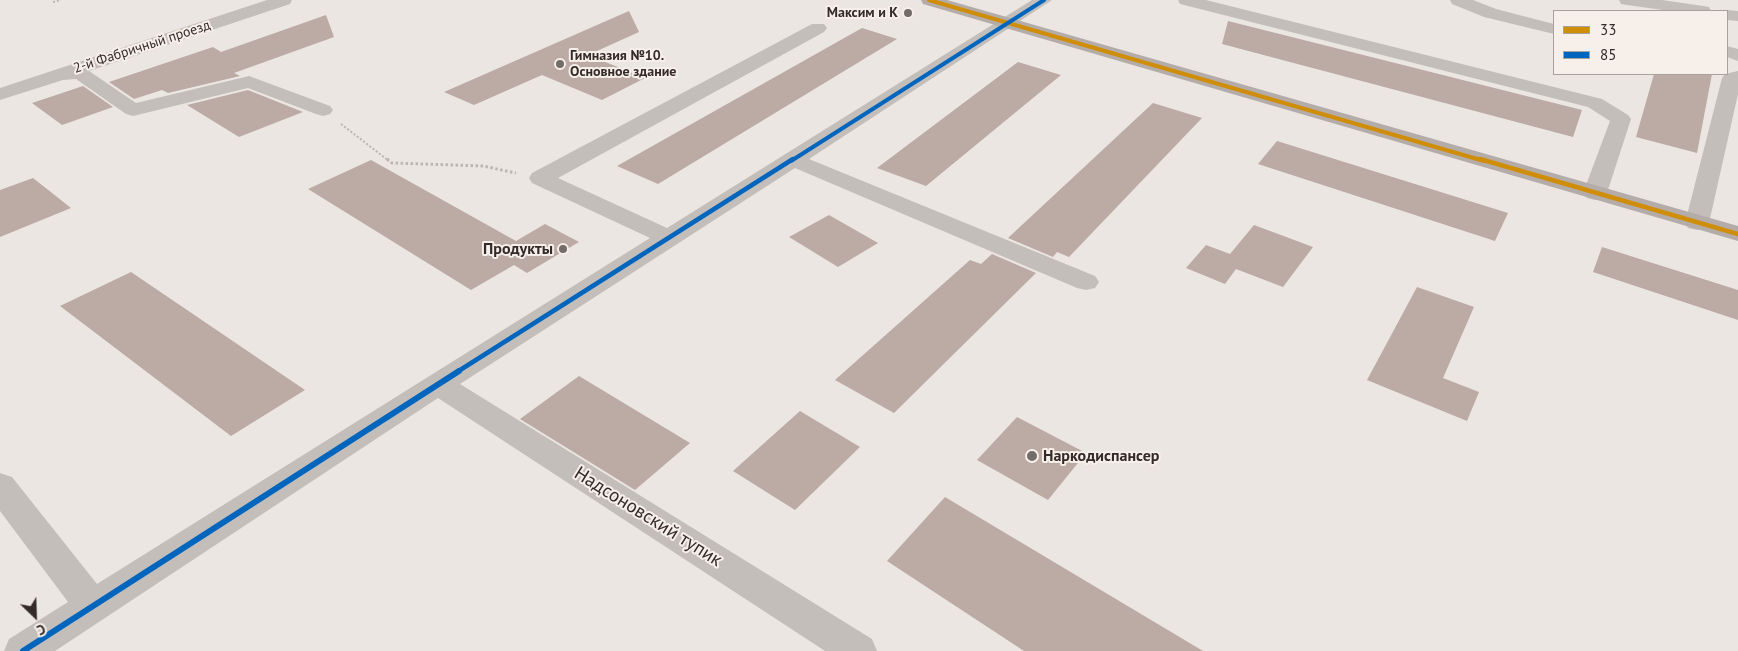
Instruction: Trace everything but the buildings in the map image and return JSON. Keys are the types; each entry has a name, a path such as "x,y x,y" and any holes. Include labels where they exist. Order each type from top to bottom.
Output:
{"main road":[{"path":"929,0 1738,234"}],"street":[{"name":"2-й Фабричный проезд","path":"0,94 284,0"},
{"path":"23,651 438,384 1044,0"},
{"path":"1186,0 1595,103 1621,119 1595,193"},
{"path":"1458,0 1490,13 1553,29"},
{"path":"1626,4 1692,10"},
{"path":"540,178 818,28"},
{"path":"59,74 80,74 133,110 249,82 323,110"},
{"path":"1697,222 1732,78 1738,77"},
{"path":"794,160 1086,282"},
{"path":"540,178 670,238"},
{"name":"Надсоновский тупик","path":"438,384 858,651"},
{"path":"0,486 93,607"}],"path":[{"path":"52,2 61,0"},
{"path":"323,110 392,163 483,166 540,178"}],"transit line":[{"name":"33","path":"929,0 1738,234"},
{"name":"85","path":"23,651 438,384 1044,0"}],"place":[{"name":"Максим и К","path":"908,13"},
{"name":"Гимназия №10. Основное здание","path":"560,64"},
{"name":"Продукты","path":"563,249"},
{"name":"Наркодиспансер","path":"1032,456"}]}
